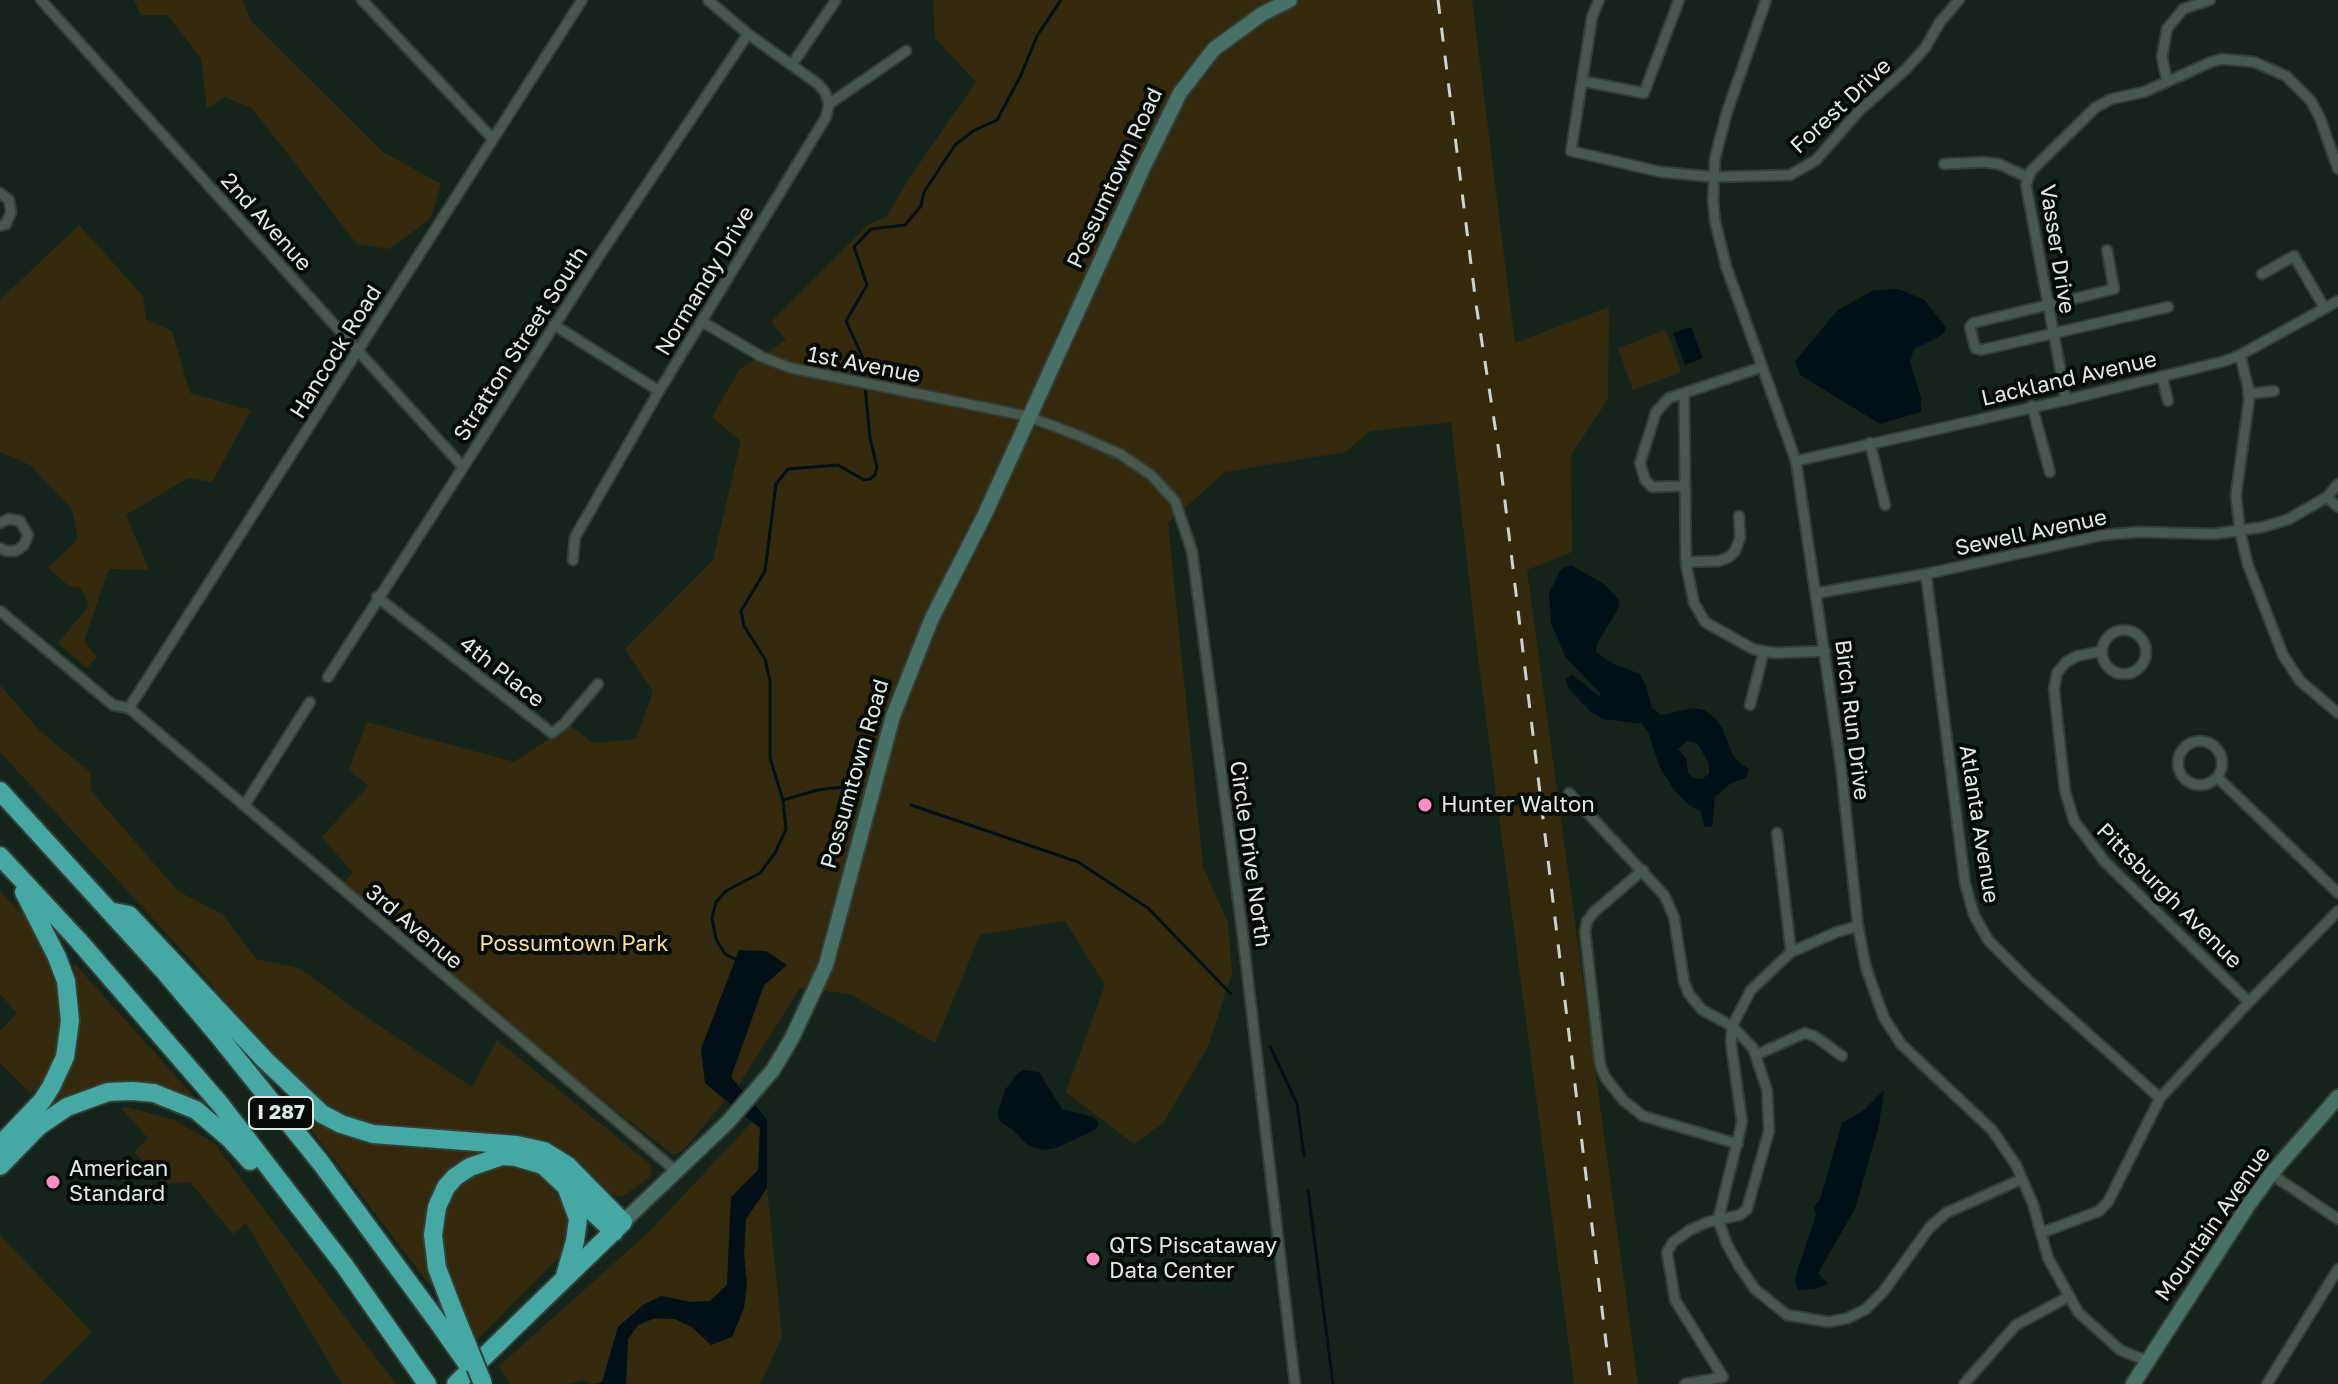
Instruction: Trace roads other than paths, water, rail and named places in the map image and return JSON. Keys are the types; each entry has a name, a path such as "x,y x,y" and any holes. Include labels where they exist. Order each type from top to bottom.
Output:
{"highway":[{"name":"I 287","path":"0,791 164,971 448,1320"},
{"name":"I 287","path":"4,861 163,1037 275,1175 362,1289 427,1384"},
{"path":"0,1145 42,1101 51,1087 65,1057 70,1021 66,981 57,957 4,861"},
{"path":"109,911 129,915 265,1060 322,1114 373,1134 503,1143 544,1151 568,1166 619,1227"},
{"path":"0,1166 39,1126 67,1107 108,1092 132,1091 154,1093 196,1110 230,1139 260,1173 275,1175"},
{"path":"482,1384 448,1320 437,1268 435,1220 446,1187 470,1167 502,1156 516,1157 543,1165 619,1227"},
{"path":"564,1183 578,1219 565,1278"},
{"name":"Possumtown Road","path":"456,1384 619,1227"}],"main road":[{"name":"Possumtown Road","path":"619,1227 728,1122 773,1070 792,1038 826,965 893,716 932,618 985,514 1143,168 1180,93 1214,49 1262,14 1290,0"},
{"name":"Mountain Avenue","path":"2133,1384 2271,1174 2338,1097"}],"street":[{"name":"2nd Avenue","path":"41,0 463,467"},
{"path":"362,0 492,138"},
{"name":"Hancock Road","path":"129,708 582,0"},
{"path":"709,0 748,34 793,63 818,84 829,104 906,51"},
{"path":"793,63 836,0"},
{"path":"1599,0 1592,17 1582,81 1644,93 1679,0"},
{"name":"Birch Run Drive","path":"1766,0 1727,112 1715,158 1715,221 1726,266 1796,461 1817,593 1841,767 1858,926 1866,968 1884,1018 1901,1044 1992,1130 2022,1179 2033,1204 2048,1258 2068,1297 2085,1319 2120,1350 2147,1361"},
{"name":"Forest Drive","path":"1582,81 1571,151 1661,172 1714,177 1790,175 1816,160 1858,112 1906,69 1959,0"},
{"path":"2167,81 2162,57 2167,29 2183,9 2210,0"},
{"name":"Stratton Street South","path":"328,677 554,325 748,34"},
{"name":"Vasser Drive","path":"2066,400 2026,196 2027,177 2102,103 2120,96 2136,95 2222,59 2254,62 2293,82 2311,101 2338,169"},
{"name":"Normandy Drive","path":"573,560 575,537 659,391 826,117 829,104"},
{"path":"1944,164 1999,164 2027,177"},
{"path":"0,193 9,200 11,212 6,224 0,226"},
{"path":"2107,250 2114,289 1974,322 1970,327 1975,347 1979,350 2168,307"},
{"path":"2262,274 2294,256 2324,307"},
{"name":"Lackland Avenue","path":"1796,461 2066,400 2240,355 2338,301"},
{"name":"1st Avenue","path":"701,321 762,357 791,368 1030,417"},
{"path":"554,325 659,391"},
{"path":"2240,355 2248,394 2237,481 2240,532 2248,565 2283,655 2300,681 2338,713"},
{"path":"1684,486 1652,487 1645,480 1640,463 1656,412 1669,398 1762,367"},
{"path":"2162,376 2168,401"},
{"path":"2248,394 2274,391"},
{"path":"1684,393 1686,562 1694,603 1705,622 1731,638 1764,651 1825,651"},
{"path":"2032,406 2050,472"},
{"name":"Circle Drive North","path":"1030,417 1120,454 1151,475 1175,501 1192,551 1243,937 1295,1384"},
{"path":"1870,443 1885,505"},
{"name":"Sewell Avenue","path":"1817,593 1926,574 2103,535 2240,532 2289,519 2327,497 2338,484"},
{"path":"2327,497 2338,507"},
{"path":"1686,562 1719,561 1729,557 1740,538 1739,516"},
{"path":"0,523 9,519 20,521 28,535 24,545 16,551 0,548"},
{"name":"Atlanta Avenue","path":"1926,574 1965,883 1974,915 1988,940 2029,981 2160,1098"},
{"name":"4th Place","path":"377,597 552,733 564,724 598,684"},
{"path":"0,611 113,705 129,708"},
{"path":"2128,630 2144,643 2145,656 2138,668 2119,673 2107,666 2102,651 2109,635 2128,630"},
{"path":"1750,705 1764,651"},
{"name":"Pittsburgh Avenue","path":"2102,651 2077,656 2066,662 2057,673 2054,689 2065,791 2074,821 2105,862 2249,1002"},
{"path":"244,806 310,702"},
{"name":"3rd Avenue","path":"129,708 676,1171"},
{"path":"2203,741 2215,746 2222,758 2217,777 2203,784 2185,779 2178,760 2189,743 2203,741"},
{"path":"2217,777 2338,893"},
{"path":"1569,793 1643,870 1669,905 1689,994 1702,1010 1732,1026 1753,1048 1767,1090 1769,1131 1747,1209 1740,1215 1690,1230 1673,1242 1667,1252 1675,1300 1723,1377 1685,1384"},
{"path":"1777,833 1791,952"},
{"path":"1643,870 1587,921 1585,932 1600,1064 1605,1077 1623,1100 1643,1116 1738,1144"},
{"path":"2041,1233 2089,1217 2108,1202 2160,1098 2338,911"},
{"path":"1858,926 1791,952 1751,990 1732,1026 1731,1043 1742,1122 1718,1220 1739,1266 1755,1289 1787,1315 1829,1322 1866,1309 1883,1292 1930,1227 1946,1213 2022,1179"},
{"path":"1756,1055 1805,1033 1816,1037 1842,1056"},
{"path":"2271,1174 2338,1219"},
{"path":"2267,1384 2338,1269"},
{"path":"1964,1384 2016,1325 2068,1297"}],"waterway":[{"path":"864,379 862,356 846,321 867,285 854,247 871,229 905,225 921,206 924,192 955,145 973,131 997,120 1037,36 1061,0"},
{"path":"739,961 725,954 716,939 712,918 716,902 726,891 760,873 775,853 786,829 783,800 770,758 770,681 765,659 744,626 741,611 765,571 776,484 788,469 838,465 864,480 875,475 877,467 870,438 865,386"},
{"path":"783,800 818,790 852,786"},
{"path":"911,805 1078,862 1148,908 1231,994"},
{"path":"1270,1046 1297,1104 1304,1156"},
{"path":"1308,1190 1333,1384"}],"railway":[{"path":"1438,0 1476,304 1499,452 1611,1384"}],"place":[{"name":"Hunter Walton","path":"1425,805"},
{"name":"American Standard","path":"53,1182"},
{"name":"QTS Piscataway Data Center","path":"1093,1259"}],"park label":[{"name":"Possumtown Park","path":"574,944"}]}
